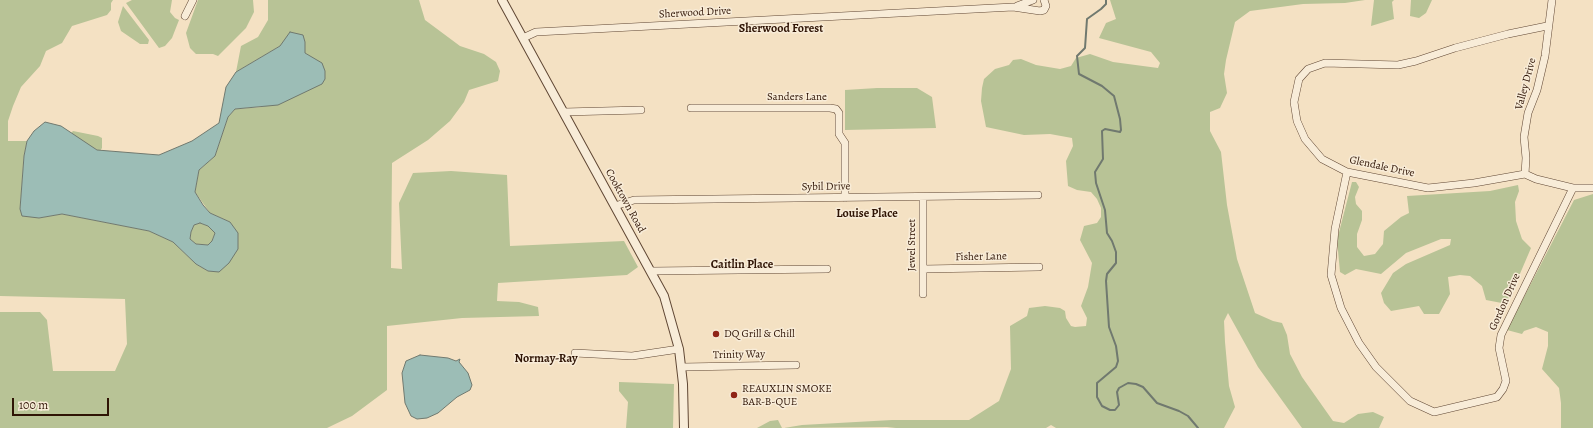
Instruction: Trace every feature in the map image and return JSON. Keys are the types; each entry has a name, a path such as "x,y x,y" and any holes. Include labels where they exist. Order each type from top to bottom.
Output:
{"street":[{"path":"185,16 193,0"},
{"name":"Cooktown Road","path":"502,0 651,271 670,312 682,367 684,428"},
{"name":"Sherwood Drive","path":"1013,7 1033,0"},
{"name":"Sherwood Drive","path":"523,38 536,32 1013,7 1037,11 1044,10 1046,5 1044,0"},
{"name":"Valley Drive","path":"1525,174 1526,158 1524,137 1528,113 1537,90 1545,56 1547,26 1552,0"},
{"name":"Glendale Drive","path":"1525,174 1474,183 1428,188 1346,172 1322,159 1305,139 1297,121 1294,102 1298,79 1308,70 1325,63 1398,65 1508,34 1547,26"},
{"name":"Sanders Lane","path":"691,108 836,109 839,113 839,134 845,143 845,198"},
{"path":"564,112 641,110"},
{"name":"Gordon Drive","path":"1346,172 1335,229 1331,275 1341,308 1359,343 1376,367 1410,401 1434,412 1497,397 1503,389 1506,381 1499,348 1501,335 1573,188"},
{"path":"1525,174 1536,179 1573,188 1593,188"},
{"name":"Sybil Drive","path":"615,206 634,200 1038,196"},
{"name":"Jewel Street","path":"923,197 923,294"},
{"name":"Fisher Lane","path":"923,269 1039,267"},
{"path":"651,271 827,269"},
{"path":"575,353 632,356 679,349"},
{"name":"Trinity Way","path":"682,367 796,365"}],"green space":[{"path":"0,0 113,0 111,3 111,10 107,15 72,26 62,43 46,51 40,66 21,87 13,106 8,121 8,141 27,141 24,156 20,209 39,218 62,214 149,231 173,242 196,264 208,271 230,222 210,213 195,192 199,170 215,156 228,117 235,109 262,107 321,84 312,58 305,53 304,46 280,46 236,72 241,46 258,37 268,20 268,0 419,0 425,20 460,46 484,54 496,62 500,71 498,81 469,90 464,102 450,121 428,140 392,163 391,268 402,269 399,203 413,173 451,171 507,175 510,246 624,241 638,267 627,275 498,283 497,301 519,302 538,307 539,316 462,318 387,326 387,390 352,416 327,428 0,428 0,312 40,312 47,320 53,371 115,371 127,344 125,299 0,296"},
{"path":"132,0 172,0 170,12 179,20 172,38 165,46 159,48 126,3"},
{"path":"198,0 253,0 254,12 246,28 218,56 213,54 196,54 190,48 186,33"},
{"path":"1110,0 1365,0 1345,3 1303,4 1250,11 1235,22 1224,74 1227,93 1220,108 1210,112 1210,131 1221,152 1227,205 1237,259 1255,313 1273,321 1282,323 1287,335 1290,354 1302,377 1333,421 1344,423 1358,414 1373,412 1384,417 1379,428 1302,428 1258,367 1228,313 1224,321 1225,342 1229,386 1235,407 1224,428 1056,428 1051,425 1046,428 784,428 802,425 892,420 969,420 999,401 1011,369 1010,326 1027,316 1029,308 1045,306 1060,308 1065,311 1066,318 1071,326 1086,326 1087,318 1081,306 1088,287 1092,263 1080,240 1084,226 1097,223 1101,217 1101,208 1097,199 1091,192 1077,190 1068,186 1066,161 1073,146 1072,138 1050,134 1024,135 986,127 981,101 984,79 995,69 1009,65 1013,60 1021,59 1036,65 1060,69 1071,66 1076,58 1090,54 1113,62 1158,68 1160,63 1151,52 1099,38 1106,23 1116,19"},
{"path":"1374,0 1394,0 1392,2 1394,19 1371,26"},
{"path":"1411,0 1432,0 1426,13 1419,18 1410,16"},
{"path":"123,6 149,40 148,44 140,44 121,31 118,22"},
{"path":"917,88 932,97 936,128 845,130 845,90"},
{"path":"73,131 102,138 102,148 100,151 90,147 71,133"},
{"path":"1352,182 1356,182 1359,187 1355,197 1356,204 1362,211 1362,220 1357,234 1357,247 1364,256 1375,254 1383,244 1384,231 1401,217 1409,213 1407,196 1490,191 1518,185 1519,191 1515,202 1516,221 1522,239 1531,248 1507,304 1486,300 1482,286 1470,276 1460,275 1448,277 1450,294 1439,314 1424,314 1419,306 1391,311 1384,303 1381,293 1393,273 1406,264 1450,245 1451,239 1441,239 1406,253 1381,274 1356,269 1345,275 1340,272 1337,240"},
{"path":"1593,194 1593,428 1561,428 1561,403 1559,388 1542,369 1548,346 1548,332 1536,327 1524,331 1522,334 1507,330 1574,200"},
{"path":"200,223 208,226 215,233 212,241 208,245 196,244 190,239 194,225"},
{"path":"619,382 674,384 673,428 626,428 628,402 619,391"},
{"path":"778,420 782,428 757,428 770,421"}],"water":[{"path":"290,32 303,35 305,42 305,53 322,63 325,71 325,79 322,84 278,105 235,109 228,117 215,156 199,170 195,192 210,213 230,222 238,233 238,249 229,263 219,272 208,271 196,264 173,242 149,231 62,214 39,218 22,216 20,209 24,156 27,141 34,131 45,122 61,126 97,150 159,155 192,141 219,123 226,87 236,72 280,46","holes":["200,223 208,226 215,233 212,241 208,245 196,244 190,239 194,225"]},
{"path":"420,355 448,358 456,361 460,359 459,362 468,373 472,385 470,390 457,397 438,413 427,418 417,419 411,416 405,403 402,373 406,361"}],"waterway":[{"path":"1106,0 1106,4 1087,19 1085,48 1077,56 1079,74 1102,86 1114,96 1120,119 1121,130 1120,132 1105,129 1102,131 1103,159 1095,172 1096,183 1105,210 1107,233 1116,252 1116,263 1107,274 1106,281 1109,327 1116,346 1118,361 1116,367 1097,383 1097,397 1102,406 1110,410 1115,410 1119,405 1117,392 1119,388 1128,383 1136,384 1143,387 1157,403 1188,416 1198,428"}],"place":[{"name":"DQ Grill & Chill","path":"716,334"},
{"name":"REAUXLIN SMOKE BAR-B-QUE","path":"734,395"}],"district":[{"name":"Sherwood Forest","path":"781,29"},
{"name":"Louise Place","path":"867,214"},
{"name":"Caitlin Place","path":"742,265"},
{"name":"Normay-Ray","path":"546,359"}]}
